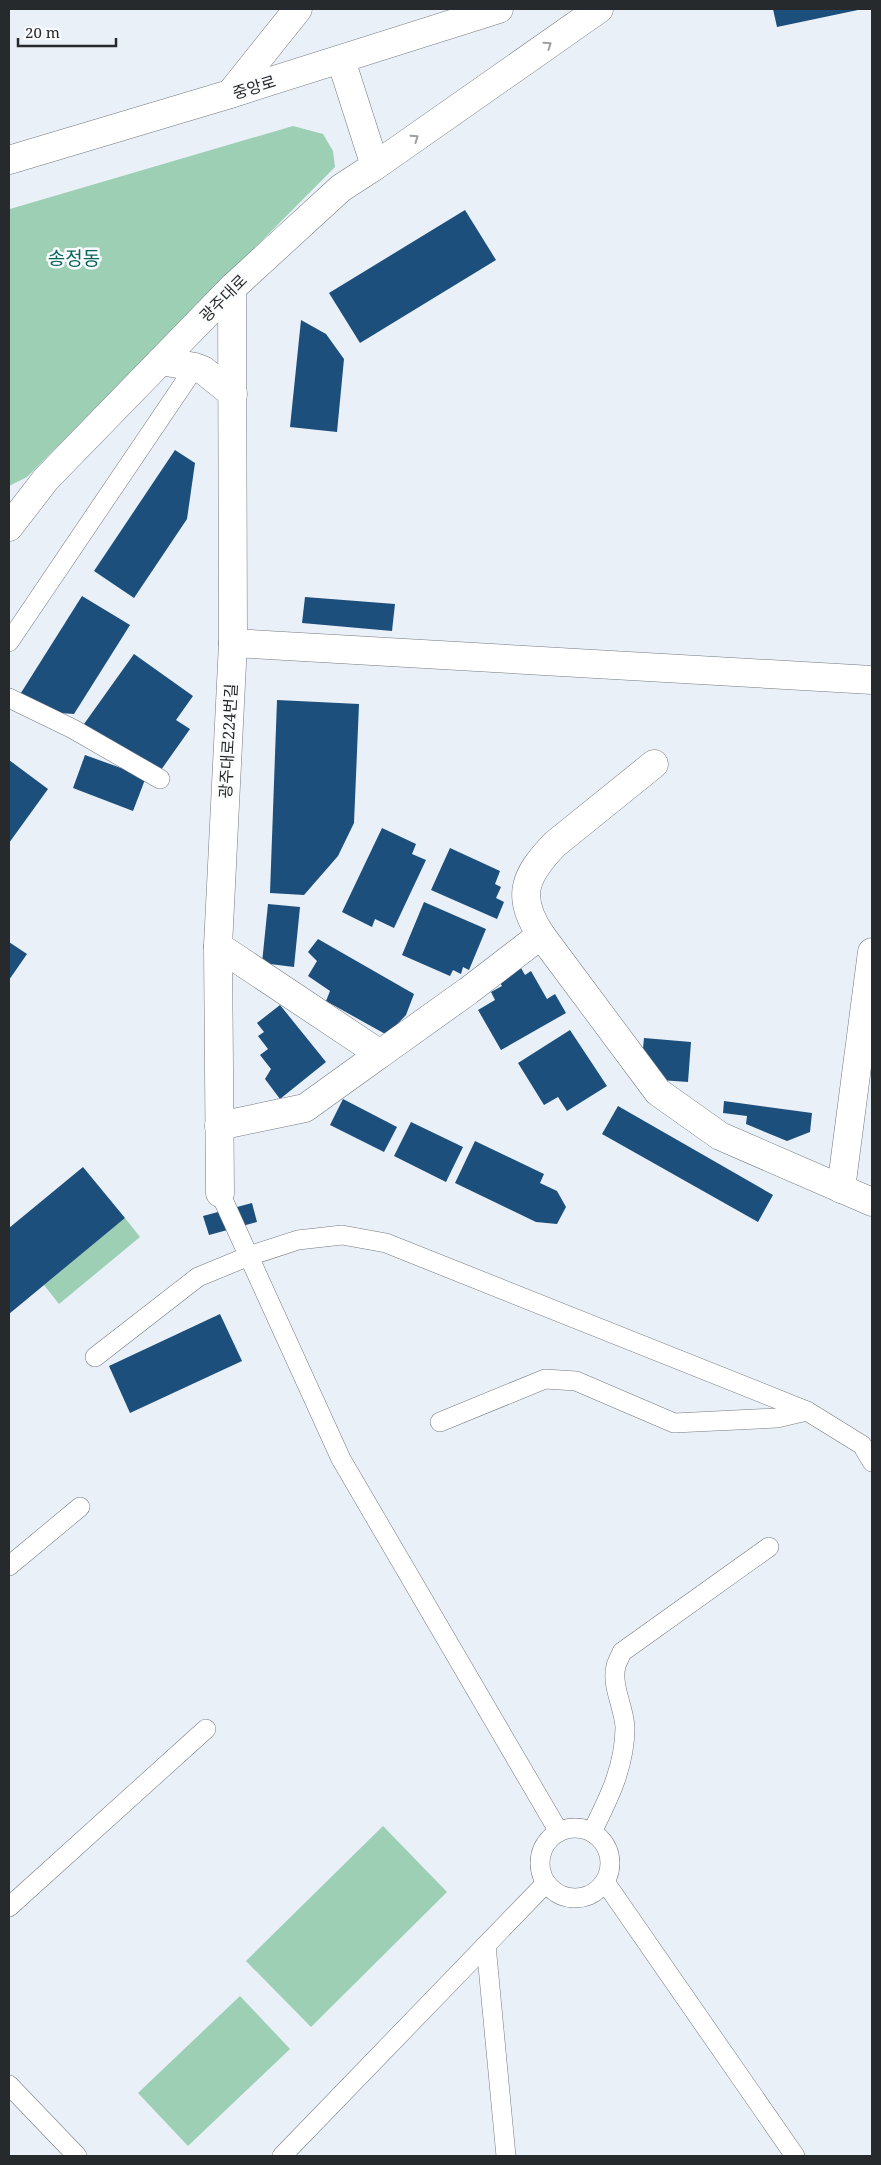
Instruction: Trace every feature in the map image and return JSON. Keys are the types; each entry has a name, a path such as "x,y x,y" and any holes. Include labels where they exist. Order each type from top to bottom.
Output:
{"street":[{"path":"230,94 298,9"},
{"name":"중앙로","path":"9,160 341,60 499,9"},
{"name":"광주대로","path":"9,527 46,479 232,288 341,188 599,9"},
{"path":"341,60 375,166"},
{"name":"광주대로224번길","path":"220,1193 218,946 233,643 232,288"},
{"path":"161,361 195,366 203,370 233,394"},
{"path":"9,497 46,479"},
{"path":"233,643 872,680"},
{"path":"654,764 555,844 542,857 526,889 525,904 530,920 658,1092 720,1136 872,1202"},
{"path":"220,1126 305,1108 468,991 541,934"},
{"path":"218,946 380,1054"},
{"path":"841,1189 872,952"}],"lane":[{"path":"9,642 195,366"},
{"path":"9,698 73,729 160,779"},
{"path":"220,1193 341,1459 559,1832"},
{"path":"95,1357 198,1277 249,1256 298,1240 342,1235 386,1243 807,1411 862,1445 872,1462"},
{"path":"440,1422 546,1379 576,1381 674,1423 776,1418 807,1411"},
{"path":"9,1566 80,1507"},
{"path":"592,1832 614,1786 623,1757 625,1726 617,1689 616,1667 622,1652 769,1547"},
{"path":"9,1907 206,1729"},
{"path":"570,1828 582,1828 592,1832 608,1849 610,1872 605,1882 597,1891 587,1897 576,1898 559,1894 546,1883 541,1872 540,1860 543,1849 550,1839 559,1832 570,1828"},
{"path":"605,1882 795,2156"},
{"path":"282,2156 546,1883"},
{"path":"486,1945 506,2156"},
{"path":"9,2085 77,2156"}],"green space":[{"path":"293,126 323,134 333,151 335,167 27,477 9,486 10,209"},
{"path":"125,1218 140,1237 59,1304 44,1285"},
{"path":"383,1826 447,1892 311,2027 246,1961"},
{"path":"240,1996 290,2049 188,2146 138,2093"}],"building":[{"path":"773,9 858,9 858,10 777,27"},
{"path":"465,210 496,260 360,343 329,293"},
{"path":"301,320 326,334 344,359 337,432 290,427"},
{"path":"175,450 195,463 187,519 134,598 94,571"},
{"path":"82,596 130,625 74,714 44,712 19,696"},
{"path":"305,597 395,604 392,631 302,623"},
{"path":"134,654 193,696 176,720 190,729 161,770 150,762 146,768 84,724"},
{"path":"277,700 359,704 354,823 338,856 304,895 270,893"},
{"path":"85,755 146,777 133,811 73,788"},
{"path":"9,760 48,789 9,843"},
{"path":"382,828 416,844 412,854 426,860 394,928 375,919 372,927 342,912"},
{"path":"450,848 500,871 495,884 501,887 496,898 504,902 497,919 431,890"},
{"path":"424,902 486,929 469,970 463,967 461,974 453,970 450,976 402,955"},
{"path":"268,904 300,907 294,967 262,963"},
{"path":"318,939 414,994 406,1015 387,1035 326,1001 330,991 308,976 317,961 308,952"},
{"path":"9,942 27,954 9,980"},
{"path":"521,968 525,975 531,971 547,999 555,994 566,1013 501,1050 478,1010 495,1000 491,992 502,986 499,981"},
{"path":"280,1005 326,1062 280,1099 265,1079 271,1069 260,1055 268,1049 258,1036 264,1032 257,1023"},
{"path":"570,1030 607,1086 567,1111 558,1097 544,1105 518,1063"},
{"path":"644,1038 691,1042 688,1082 660,1080 651,1071 651,1060 642,1059"},
{"path":"343,1099 397,1127 384,1152 330,1125"},
{"path":"724,1101 812,1113 810,1132 787,1141 746,1124 747,1116 723,1113"},
{"path":"618,1106 773,1195 758,1222 602,1134"},
{"path":"411,1122 463,1147 446,1182 394,1156"},
{"path":"475,1141 544,1174 540,1183 557,1191 566,1207 557,1224 536,1222 455,1183"},
{"path":"83,1167 125,1218 9,1314 9,1228"},
{"path":"252,1203 257,1222 209,1235 203,1216"},
{"path":"220,1314 242,1361 130,1413 109,1366"}],"district":[{"name":"송정동","path":"74,258"}]}
